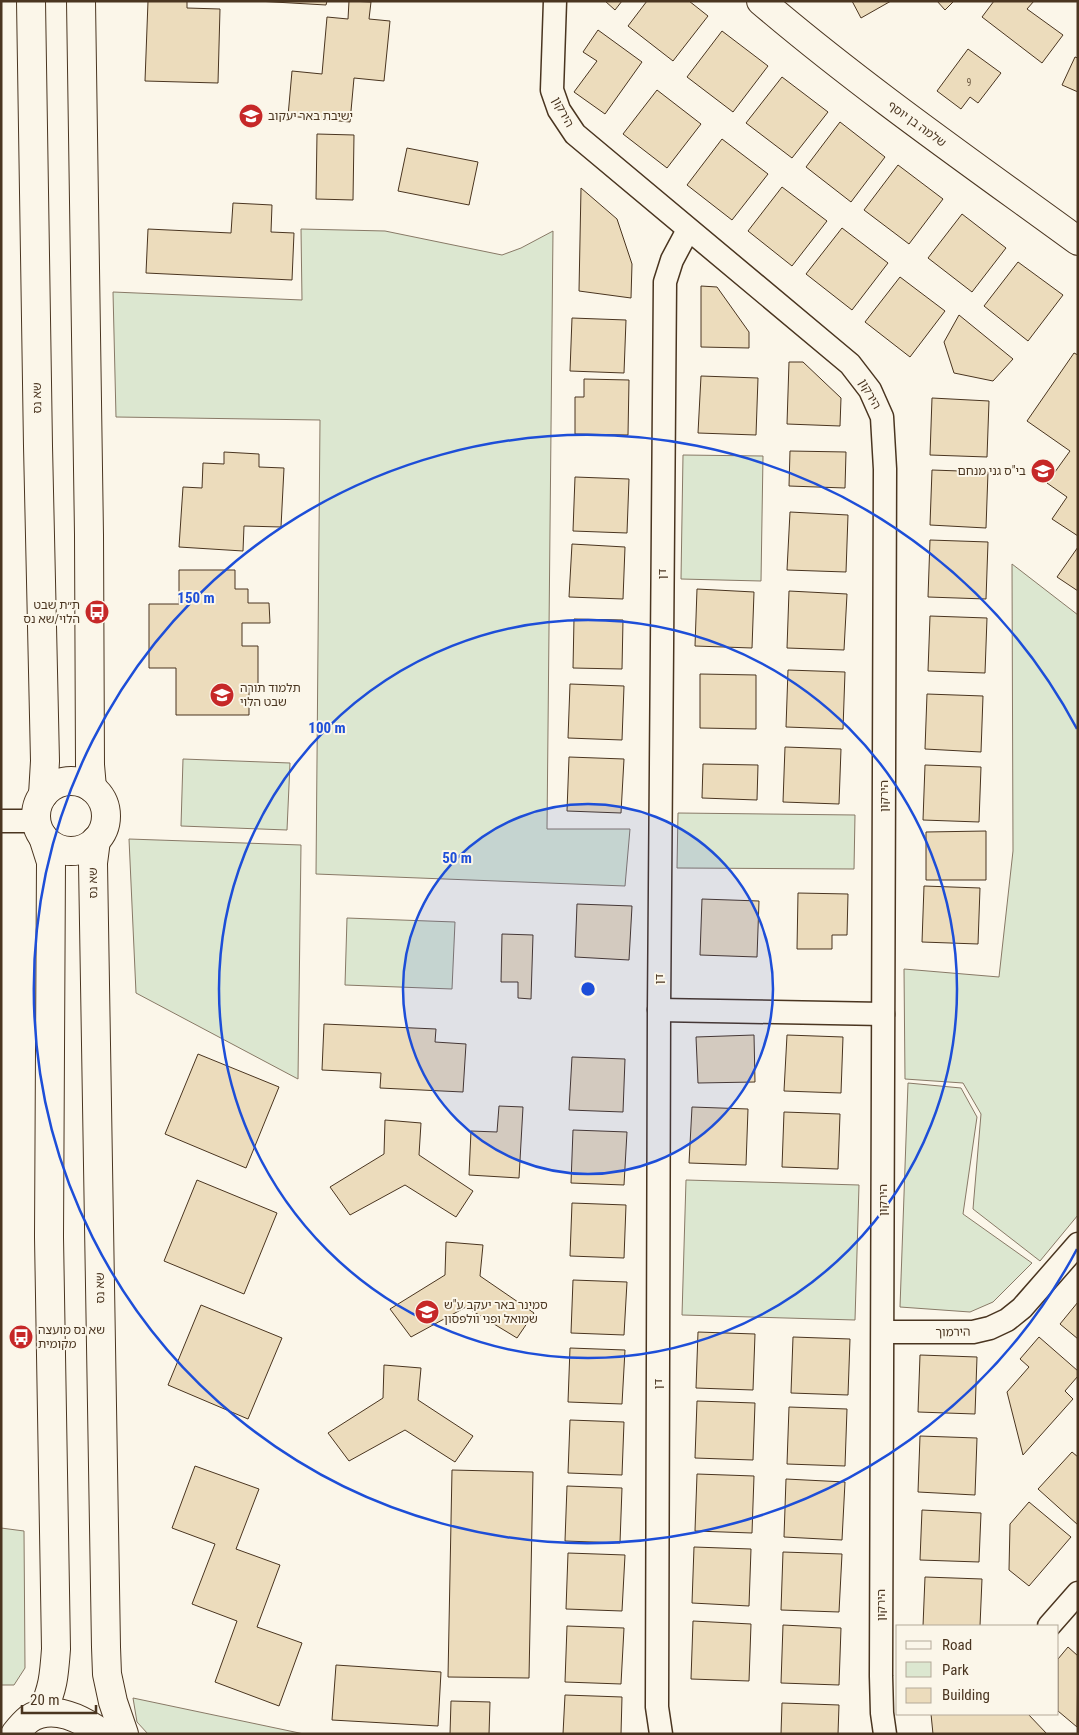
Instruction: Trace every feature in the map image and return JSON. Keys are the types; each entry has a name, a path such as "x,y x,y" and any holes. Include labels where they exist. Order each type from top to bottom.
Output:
{"street":[{"name":"שא נס","path":"31,1 45,761 43,795"},
{"path":"81,1 89,535 90,765 92,788"},
{"name":"הירקון","path":"555,1 552,90 559,110 575,134 850,364 870,390 882,417 885,469 882,1332 890,1676 882,1713 885,1734"},
{"name":"שלמה בן יוסף","path":"761,1 896,109 1078,241"},
{"name":"דן","path":"661,1734 657,1707 659,1010 665,282 672,260 688,230"},
{"path":"1,821 40,829 52,844 63,849 75,850 86,847 96,840 106,819 105,808 100,797 92,788 83,783 61,782 51,787 43,795 39,803 40,829 51,862 49,1237 56,1649 54,1679 51,1690 28,1722"},
{"name":"שא נס","path":"96,840 93,862 106,1648 107,1674 113,1702 124,1734"},
{"path":"659,1010 883,1014"},
{"name":"הירמוך","path":"882,1332 973,1332 990,1328 1007,1320 1022,1308 1078,1244"},
{"path":"1050,1625 1078,1593"},
{"path":"1,1714 28,1722 63,1713 84,1721 103,1734"}],"green space":[{"path":"301,229 385,231 502,255 521,248 553,231 547,829 630,829 625,886 316,874 320,420 116,417 113,292 302,300"},
{"path":"683,455 763,456 761,581 681,579"},
{"path":"1012,564 1078,615 1078,1215 1040,1261 973,1209 981,1114 963,1083 905,1079 904,969 999,977 1013,851"},
{"path":"183,759 290,763 287,830 181,826"},
{"path":"678,813 855,815 854,869 677,868"},
{"path":"129,839 301,845 298,1079 136,993"},
{"path":"347,918 455,922 452,989 345,985"},
{"path":"908,1083 961,1088 977,1117 963,1214 1032,1263 993,1302 970,1312 900,1307"},
{"path":"686,1180 859,1185 855,1320 682,1315"},
{"path":"1,1528 24,1531 25,1668 14,1685 1,1685"},
{"path":"133,1698 304,1734 148,1734 137,1722"}],"building":[{"path":"148,1 187,1 187,8 220,9 218,83 145,81"},
{"path":"257,1 327,1 326,5"},
{"path":"349,1 371,2 369,19 390,21 384,81 354,78 350,122 288,116 292,71 322,74 327,17 348,19"},
{"path":"605,1 622,1 615,10"},
{"path":"647,1 689,1 708,16 673,61 628,26"},
{"path":"852,1 891,1 861,18"},
{"path":"937,1 954,1 945,10"},
{"path":"994,1 1034,1 1027,9 1063,35 1042,63 982,17"},
{"path":"598,30 642,62 605,114 574,92 597,61 583,52"},
{"path":"722,31 768,66 733,112 687,77"},
{"path":"968,49 1001,73 978,103 970,97 961,109 937,91"},
{"path":"1075,57 1078,58 1078,92 1062,85"},
{"path":"782,77 828,112 792,158 746,123"},
{"path":"657,90 701,124 667,168 623,134"},
{"path":"840,122 885,157 851,202 806,167"},
{"path":"317,134 354,135 353,200 316,199"},
{"path":"722,139 768,174 732,220 687,185"},
{"path":"407,148 478,162 469,205 398,191"},
{"path":"898,165 943,199 909,244 864,210"},
{"path":"782,187 827,221 792,266 748,231"},
{"path":"581,188 617,219 632,264 631,298 579,291"},
{"path":"233,203 272,205 271,232 294,233 292,280 146,273 148,229 231,233"},
{"path":"962,214 1006,248 972,292 928,258"},
{"path":"842,228 888,263 852,310 806,274"},
{"path":"1018,262 1063,295 1028,341 984,306"},
{"path":"900,277 945,311 910,357 865,322"},
{"path":"701,286 717,287 749,332 749,348 701,347"},
{"path":"959,315 1013,359 993,381 954,373 944,342"},
{"path":"572,318 626,320 624,373 570,371"},
{"path":"1074,353 1078,355 1078,536 1052,519 1067,497 1047,483 1070,451 1027,421"},
{"path":"789,362 803,362 841,398 840,426 787,424"},
{"path":"701,376 758,378 756,435 698,433"},
{"path":"584,379 629,380 628,435 575,434 575,397 584,397"},
{"path":"932,398 989,401 987,457 930,455"},
{"path":"790,451 846,452 845,488 789,486"},
{"path":"224,452 259,454 259,467 284,468 281,527 244,526 243,551 179,547 183,487 202,488 203,463 224,464"},
{"path":"932,470 988,472 986,528 930,525"},
{"path":"575,477 629,479 627,533 573,531"},
{"path":"790,512 848,515 846,572 787,570"},
{"path":"930,540 988,542 986,599 928,597"},
{"path":"572,544 625,547 623,599 569,597"},
{"path":"1078,547 1078,591 1057,577"},
{"path":"179,570 235,570 235,589 248,589 248,603 269,603 270,623 242,623 242,646 258,646 258,687 249,686 249,715 176,715 176,668 149,668 149,604 179,604"},
{"path":"697,589 754,592 752,648 695,646"},
{"path":"789,591 847,594 844,650 787,648"},
{"path":"930,616 987,618 985,673 928,671"},
{"path":"574,619 623,620 622,669 573,668"},
{"path":"788,670 845,672 843,729 786,727"},
{"path":"700,674 756,675 756,729 700,728"},
{"path":"570,684 624,686 622,740 568,738"},
{"path":"927,694 983,696 981,752 925,749"},
{"path":"785,747 841,749 839,804 783,802"},
{"path":"569,757 624,759 621,813 567,811"},
{"path":"703,764 758,765 757,800 702,798"},
{"path":"925,765 981,767 979,822 923,820"},
{"path":"986,831 986,880 926,880 926,832"},
{"path":"924,886 980,888 978,944 922,942"},
{"path":"798,893 848,894 847,935 832,935 832,949 797,949"},
{"path":"702,899 759,901 757,957 700,955"},
{"path":"577,904 632,906 629,960 575,957"},
{"path":"502,934 533,935 531,999 518,998 518,982 501,982"},
{"path":"324,1024 436,1029 435,1042 466,1044 463,1092 380,1088 381,1073 322,1070"},
{"path":"754,1035 755,1082 698,1083 696,1037"},
{"path":"787,1035 843,1037 841,1093 784,1091"},
{"path":"198,1054 279,1087 246,1168 165,1134"},
{"path":"572,1057 625,1059 623,1112 569,1110"},
{"path":"499,1106 523,1107 519,1178 469,1175 471,1131 497,1132"},
{"path":"692,1107 748,1109 746,1165 689,1163"},
{"path":"784,1112 840,1114 838,1169 782,1167"},
{"path":"385,1120 421,1123 419,1155 473,1191 456,1217 405,1185 350,1215 330,1187 384,1154"},
{"path":"573,1130 627,1132 624,1185 571,1183"},
{"path":"197,1180 277,1213 244,1294 164,1261"},
{"path":"572,1203 626,1205 624,1258 570,1256"},
{"path":"446,1242 483,1245 480,1276 534,1313 517,1338 466,1307 411,1337 390,1309 445,1275"},
{"path":"573,1280 627,1282 624,1335 571,1333"},
{"path":"1078,1302 1078,1339 1060,1324"},
{"path":"201,1305 282,1338 248,1419 168,1385"},
{"path":"698,1332 755,1334 753,1390 696,1388"},
{"path":"793,1337 850,1339 848,1395 791,1393"},
{"path":"1039,1337 1078,1371 1078,1376 1065,1391 1073,1399 1023,1455 1007,1392 1029,1367 1020,1359"},
{"path":"570,1348 625,1350 622,1404 568,1402"},
{"path":"920,1355 977,1357 975,1414 918,1412"},
{"path":"384,1365 421,1368 418,1400 473,1436 455,1462 405,1430 349,1461 328,1433 383,1398"},
{"path":"697,1401 755,1403 753,1460 695,1458"},
{"path":"789,1407 847,1409 845,1466 787,1464"},
{"path":"570,1420 624,1422 622,1475 568,1473"},
{"path":"920,1436 977,1438 975,1495 918,1492"},
{"path":"1072,1452 1078,1457 1078,1525 1038,1489"},
{"path":"195,1466 259,1489 236,1549 280,1565 257,1627 302,1643 279,1706 215,1682 237,1621 192,1604 215,1544 172,1528"},
{"path":"452,1470 533,1472 529,1678 448,1677"},
{"path":"697,1474 754,1476 752,1533 695,1531"},
{"path":"786,1479 845,1482 842,1540 784,1537"},
{"path":"567,1486 622,1488 620,1543 565,1541"},
{"path":"1029,1502 1071,1537 1029,1586 1009,1570 1010,1524"},
{"path":"922,1510 981,1513 979,1562 920,1560"},
{"path":"694,1547 751,1549 749,1606 692,1603"},
{"path":"783,1552 842,1554 839,1612 781,1610"},
{"path":"568,1553 625,1555 622,1611 566,1609"},
{"path":"925,1577 982,1579 980,1625 923,1625"},
{"path":"693,1621 751,1624 749,1681 691,1679"},
{"path":"783,1625 841,1628 839,1685 781,1683"},
{"path":"567,1626 624,1628 621,1684 565,1682"},
{"path":"1068,1647 1078,1656 1077,1727 1059,1712 1059,1658"},
{"path":"336,1665 441,1672 438,1726 332,1720"},
{"path":"565,1695 622,1697 621,1734 563,1734"},
{"path":"451,1701 490,1702 489,1734 450,1734"},
{"path":"782,1703 839,1705 838,1734 781,1734"},
{"path":"931,1715 1029,1715 1047,1734 933,1734"}],"place":[{"name":"ישיבת באר יעקוב","path":"251,116"},
{"name":"בי\"ס גני מנחם","path":"1043,471"},
{"name":"ת״ת שבט הלוי/שא נס","path":"97,612"},
{"name":"תלמוד תורה שבט הלוי","path":"222,695"},
{"name":"סמינר באר יעקב ע\"ש שמואל ופני וולפסון","path":"427,1312"},
{"name":"שא נס מועצה מקומית","path":"21,1337"}]}
